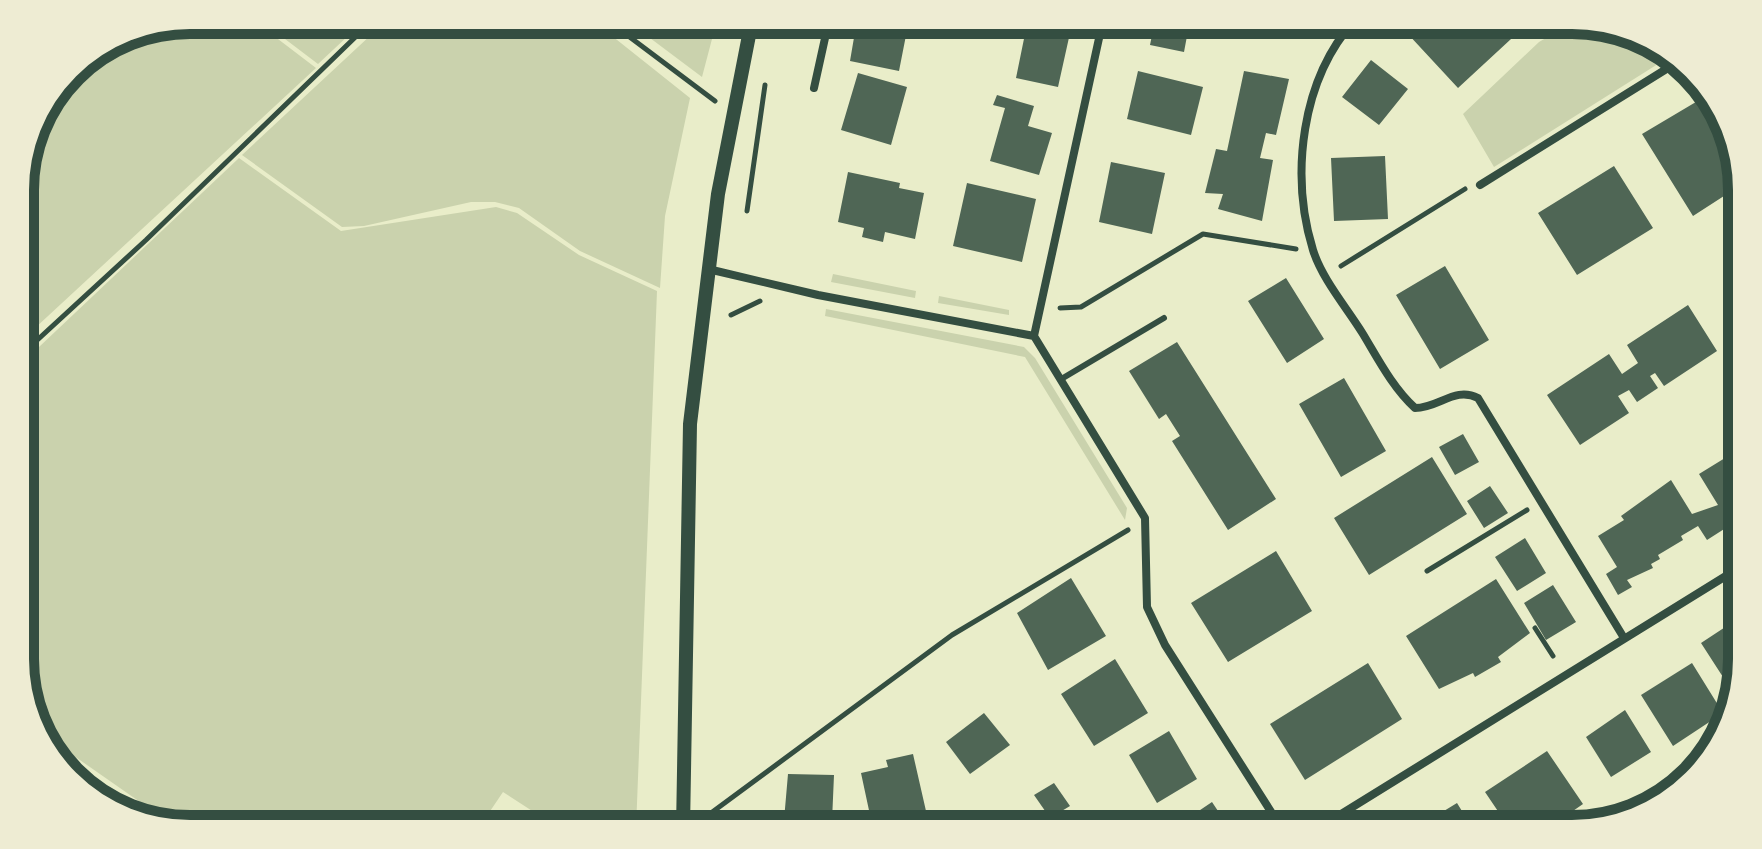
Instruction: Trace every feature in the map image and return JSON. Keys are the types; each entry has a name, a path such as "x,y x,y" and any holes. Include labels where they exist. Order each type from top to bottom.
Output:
{"street":[{"path":"683,815 690,424 708,269 732,112 749,34"},
{"path":"814,88 826,34"},
{"path":"1034,336 1043,308 1100,34"},
{"path":"1342,34 1335,41 1315,87 1302,161 1302,204 1314,252 1403,397 1415,408 1431,408 1450,396 1467,392 1478,398 1624,638"},
{"path":"1480,185 1669,68"},
{"path":"708,269 818,295 1034,336 1063,378 1145,518 1147,607 1165,645 1273,815"},
{"path":"1340,815 1728,575"}],"lane":[{"path":"1063,378 1164,318"}],"path":[{"path":"34,343 146,240 359,34"},
{"path":"626,34 732,112"},
{"path":"747,211 766,81"},
{"path":"1327,275 1470,187 1480,185"},
{"path":"1043,308 1081,307 1203,234 1314,252"},
{"path":"731,315 765,298"},
{"path":"1427,571 1542,502"},
{"path":"711,813 952,635 1145,518"},
{"path":"1535,628 1553,656"}],"green space":[{"path":"180,34 271,34 316,68 34,329 34,180 39,150 55,112 87,73 103,60 130,46"},
{"path":"278,34 350,34 318,64"},
{"path":"372,34 610,34 690,98 665,216 660,288 580,251 519,208 495,202 471,202 364,226 342,227 242,155"},
{"path":"645,34 713,34 702,77"},
{"path":"1553,34 1602,37 1632,46 1661,62 1494,167 1463,114 1539,42"},
{"path":"239,158 341,231 496,207 517,213 579,255 657,291 637,815 538,815 503,792 487,815 180,815 152,810 62,747 46,719 35,679 34,352"},
{"path":"833,274 916,291 915,298 831,282"},
{"path":"939,296 1009,310 1009,315 938,303"},
{"path":"826,309 1024,347 1035,358 1127,508 1125,520 1025,357 825,316"}],"building":[{"path":"855,34 906,34 899,71 850,61"},
{"path":"1025,34 1070,34 1058,87 1016,78"},
{"path":"1152,34 1187,34 1184,52 1150,45"},
{"path":"1408,34 1516,34 1458,88"},
{"path":"1371,60 1408,89 1379,125 1342,97"},
{"path":"1138,71 1203,87 1191,135 1127,119"},
{"path":"1244,71 1289,79 1276,135 1266,133 1260,158 1273,160 1262,221 1218,209 1223,194 1205,193 1216,149 1227,151"},
{"path":"858,73 907,87 891,145 841,130"},
{"path":"997,95 1034,106 1028,126 1052,133 1039,175 990,161 1005,108 993,105"},
{"path":"1699,100 1723,150 1728,193 1693,216 1642,134"},
{"path":"1385,156 1388,219 1334,221 1331,158"},
{"path":"1111,162 1165,173 1152,234 1099,222"},
{"path":"1614,166 1653,228 1577,275 1538,213"},
{"path":"848,172 900,183 899,188 924,193 915,239 885,232 883,242 862,237 864,228 838,222"},
{"path":"967,183 1036,199 1022,262 953,246"},
{"path":"1445,266 1489,340 1440,369 1396,295"},
{"path":"1286,278 1324,339 1287,363 1248,301"},
{"path":"1688,305 1717,351 1664,386 1655,373 1650,376 1658,388 1637,402 1629,390 1618,396 1629,413 1580,445 1547,395 1609,354 1622,374 1638,363 1627,345"},
{"path":"1177,342 1276,499 1228,530 1172,441 1180,436 1166,414 1159,419 1129,371"},
{"path":"1344,378 1386,451 1341,477 1299,404"},
{"path":"1463,434 1479,462 1455,475 1439,447"},
{"path":"1728,450 1728,527 1707,540 1698,526 1681,536 1683,540 1658,555 1660,559 1651,564 1653,568 1627,580 1632,587 1618,595 1606,574 1617,567 1598,536 1624,520 1621,516 1671,480 1692,514 1718,505 1699,474 1725,458 1723,453"},
{"path":"1432,457 1467,514 1369,575 1334,518"},
{"path":"1490,486 1508,513 1484,528 1467,501"},
{"path":"1525,538 1546,573 1517,591 1495,557"},
{"path":"1276,551 1312,611 1228,662 1191,603"},
{"path":"1071,578 1106,636 1048,670 1017,613"},
{"path":"1496,579 1530,633 1498,657 1501,662 1475,677 1473,673 1439,689 1406,636"},
{"path":"1553,585 1576,622 1546,640 1524,603"},
{"path":"1728,625 1726,682 1701,643"},
{"path":"1115,659 1148,713 1094,746 1061,694"},
{"path":"1368,663 1402,719 1305,780 1270,724"},
{"path":"1692,663 1720,708 1717,717 1673,746 1641,695"},
{"path":"1625,710 1651,752 1611,777 1586,737"},
{"path":"984,713 1010,745 970,774 946,742"},
{"path":"1169,731 1197,779 1157,803 1129,755"},
{"path":"1547,751 1583,804 1567,815 1501,815 1485,792"},
{"path":"913,754 926,811 908,815 870,815 861,773 888,767 886,760"},
{"path":"788,774 834,775 832,815 784,815"},
{"path":"1054,783 1070,806 1055,815 1048,815 1034,795"},
{"path":"1212,802 1221,815 1193,815"},
{"path":"1457,803 1464,815 1437,815"}]}
